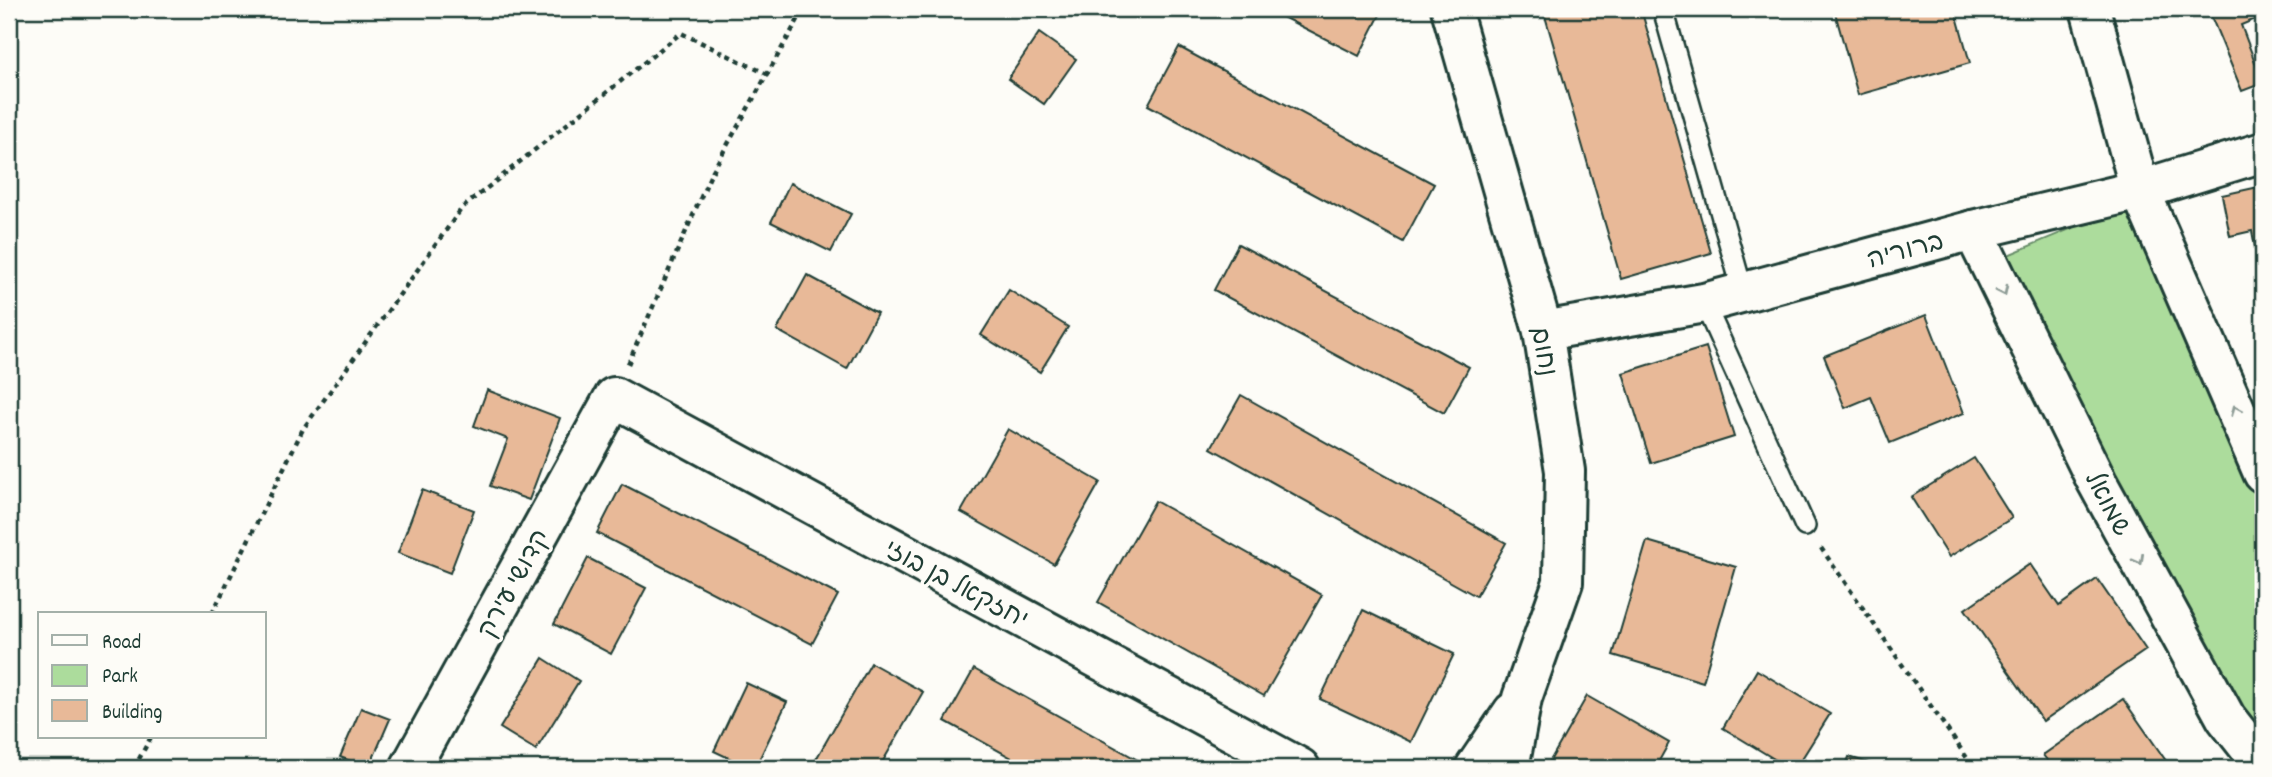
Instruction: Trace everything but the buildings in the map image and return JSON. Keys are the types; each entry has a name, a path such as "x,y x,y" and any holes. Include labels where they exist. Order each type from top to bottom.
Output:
{"street":[{"name":"נחום","path":"1451,9 1543,331 1565,471 1563,582 1522,698 1509,768"},
{"path":"2091,9 2140,190 2263,473"},
{"name":"ברוריה","path":"1543,331 1704,303 1973,230 2140,190 2263,152"},
{"name":"שמואל","path":"1973,230 2097,482 2226,718 2263,765"},
{"name":"קדושי עירק","path":"410,768 614,397"},
{"name":"יחזקאל בן בוזי","path":"614,397 1300,768"},
{"name":"נחום","path":"1475,768 1522,698"}],"lane":[{"path":"1663,9 1743,292"},
{"path":"1704,303 1805,526"}],"path":[{"path":"614,397 711,174 804,9"},
{"path":"213,612 303,429 462,208 681,33 768,74"},
{"path":"1805,526 1974,768"},
{"path":"134,768 150,738"}],"green space":[{"path":"2130,204 2246,463 2263,494 2263,754 2179,618 2003,257"}]}
